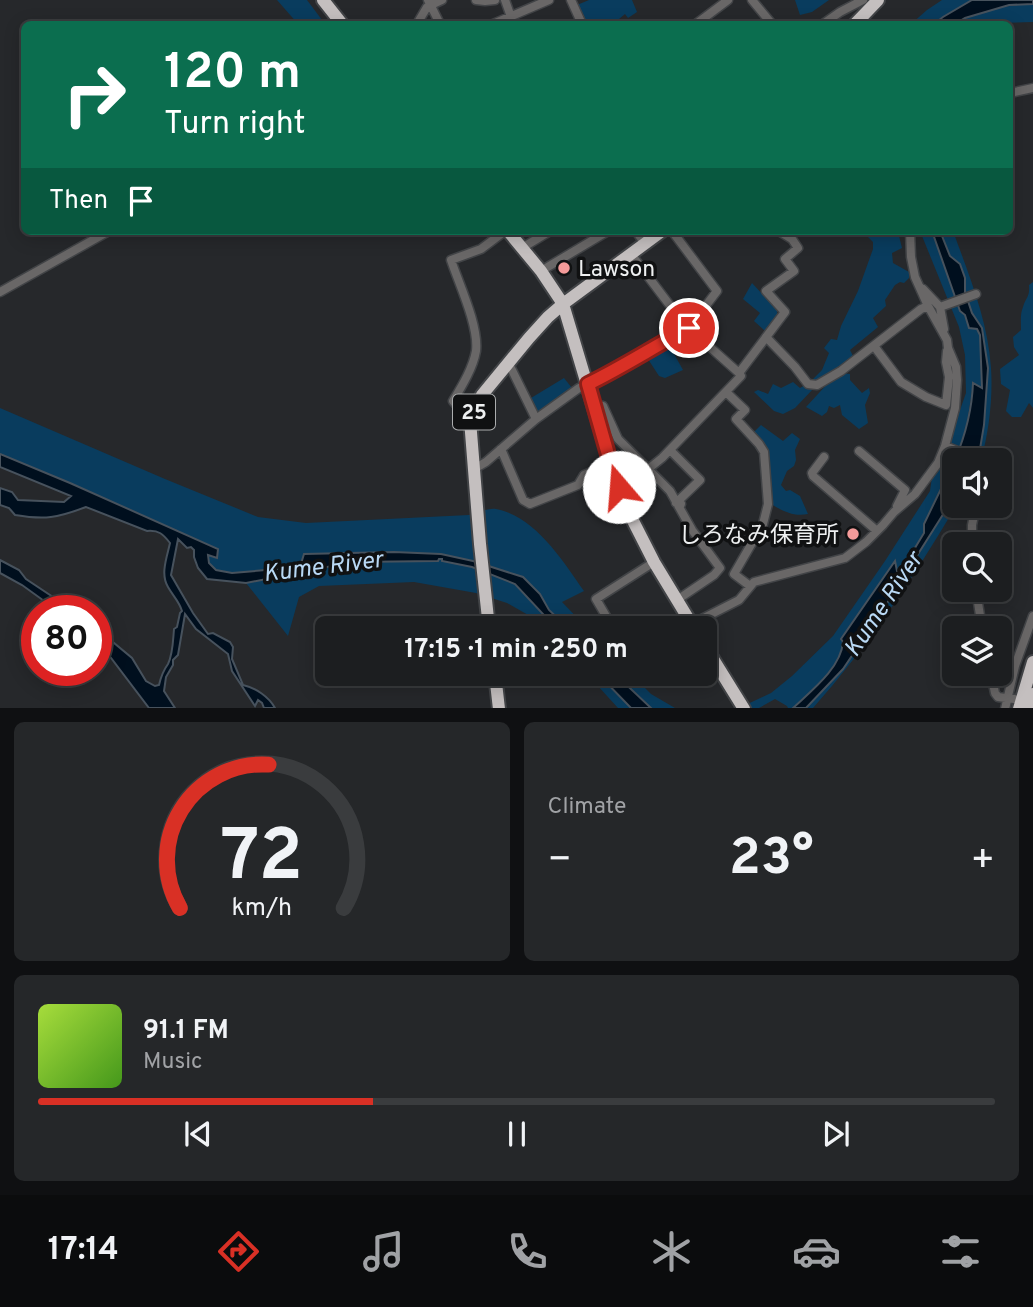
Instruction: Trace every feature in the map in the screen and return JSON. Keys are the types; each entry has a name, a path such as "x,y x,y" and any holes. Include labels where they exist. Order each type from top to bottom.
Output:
{"highway":[{"path":"323,0 340,21"},
{"path":"857,21 870,2"},
{"path":"511,235 541,271 563,304 625,505 654,562 687,616"},
{"path":"563,304 657,235"},
{"name":"25","path":"488,616 470,420 482,395 535,331 563,304"},
{"path":"1014,702 1033,662"},
{"path":"717,665 743,707"},
{"path":"496,686 499,708"}],"street":[{"path":"419,21 430,2 442,0"},
{"path":"475,0 495,0"},
{"path":"505,0 511,17"},
{"path":"503,21 549,0"},
{"path":"571,0 581,21"},
{"path":"700,21 728,0"},
{"path":"752,0 766,21"},
{"path":"430,2 439,21"},
{"path":"827,21 840,12 870,2"},
{"path":"1013,92 1033,88"},
{"path":"0,292 102,235"},
{"path":"470,420 453,401 470,368 476,349 475,331 451,260 481,249 501,235"},
{"path":"522,248 543,235"},
{"path":"541,271 601,235"},
{"path":"639,235 645,244"},
{"path":"474,469 579,388 689,328 717,291 675,235"},
{"path":"647,470 670,450 741,376 739,373 785,312 766,291 794,271 785,259 798,248 786,235"},
{"path":"792,239 795,235"},
{"path":"874,346 901,382 946,405 949,377 946,362 947,340 915,277 910,235"},
{"path":"631,254 684,324 739,373"},
{"path":"918,285 944,306"},
{"path":"944,306 976,294"},
{"path":"766,337 808,384 817,385 841,372 928,306"},
{"path":"944,306 944,334"},
{"path":"894,512 915,495 927,480 945,446 955,408 957,380 956,367 948,348"},
{"path":"509,362 536,419"},
{"path":"726,392 744,410 736,419 764,452 768,489 767,512 763,524 734,574 750,586"},
{"path":"594,405 603,406 618,439 670,491 692,530 720,568 714,576 677,600"},
{"path":"945,446 950,448"},
{"path":"501,449 523,500 530,504 578,485 584,475 611,465"},
{"path":"670,450 700,480 678,504"},
{"path":"705,616 738,600 750,586 761,579 845,558 883,526 905,490 859,451"},
{"path":"824,457 812,473 813,476 877,531"},
{"path":"606,616 596,599 654,562"},
{"path":"994,686 998,697 1014,702 1015,666 1033,616"}],"shaded area":[{"path":"277,0 307,0 323,21 295,21"},
{"path":"589,0 632,0 637,12 628,18 625,14 617,21 586,21 577,5"},
{"path":"795,0 829,0 812,12 800,15"},
{"path":"942,0 972,0 938,21 914,21"},
{"path":"1033,4 1033,22 960,21 973,15 1013,5"},
{"path":"922,235 933,235 960,311 965,315 969,328 977,329 980,334 982,389 973,384 965,437 960,448 947,448 966,393 965,355 959,327"},
{"path":"942,235 954,235 977,298 986,333 991,391 983,448 978,448 984,425 982,329 972,313 965,292 965,278 950,256"},
{"path":"899,236 902,248 892,253 893,263 909,272 909,278 904,283 895,285 885,300 886,306 873,318 878,327 850,350 854,358 815,382 813,379 822,370 829,353 824,348 831,339 837,340 858,291 873,249 873,242 868,237"},
{"path":"1033,282 1033,408 1029,403 1021,417 1012,417 1006,411 1010,390 1001,384 1000,369 1019,355 1014,347 1013,337 1021,330 1022,310 1029,285"},
{"path":"752,283 777,310 777,315 765,331 754,321 760,313 743,299"},
{"path":"668,343 683,370 665,378 659,376 646,356"},
{"path":"842,373 850,374 850,380 862,393 869,388 870,393 865,405 868,423 859,429 842,415 840,405 834,408 829,406 822,416 806,407 830,381"},
{"path":"564,378 572,390 536,414 530,402 531,398"},
{"path":"793,382 800,388 805,385 814,388 795,408 783,414 774,411 754,392 758,390 768,394 773,384 781,388"},
{"path":"0,408 258,517 306,523 469,515 496,509 523,521 547,541 584,591 562,602 575,616 555,616 540,594 523,577 474,561 441,554 394,552 300,567 232,573 216,570 209,563 207,554 218,549 0,454"},
{"path":"761,425 783,441 792,433 800,439 795,450 794,466 787,471 781,485 786,491 790,490 800,496 808,514 793,514 771,504 768,476 753,433"},
{"path":"942,459 942,485 924,523 922,538 915,552 897,578 894,562 841,639 841,652 831,670 793,708 788,708 775,699 759,708 739,708 771,693 833,636 930,491 932,477"},
{"path":"942,516 949,518 924,559 853,660 813,708 807,708 843,669"},
{"path":"439,559 472,567 515,584 545,616 530,616 507,603 476,593 414,582 319,586 299,597 288,636 246,583 352,562"},
{"path":"598,686 610,686 631,708 618,708"},
{"path":"628,686 643,686 675,708 651,708"}],"water":[{"path":"972,0 1033,0 1033,4 1009,5 960,21 938,21"},
{"path":"933,235 942,235 950,256 960,264 972,313 982,328 988,368 980,448 960,448 967,423 973,383 982,388 980,335 977,329 969,328 965,315 960,311"},
{"name":"Kume River","path":"0,454 218,549 217,558 208,555 209,563 216,570 232,573 300,567 304,554 441,554 523,577 540,594 555,616 545,616 515,584 472,567 442,559 352,562 246,583 207,579 198,568 194,550 187,548 178,539 171,575 208,634 213,633 230,642 233,647 232,659 243,685 262,694 275,708 264,708 258,700 255,706 232,671 228,654 196,629 185,614 178,655 166,677 164,691 175,708 149,708 112,659 112,641 132,658 146,681 155,686 159,685 170,660 174,629 182,611 165,577 170,543 158,532 147,531 86,507 51,517 15,515 9,508 0,505 0,488 12,492 18,500 64,502 71,496 0,467"},
{"name":"Kume River","path":"942,487 942,516 843,669 806,708 793,708 831,670 841,652 841,639 895,561 898,576 924,533 924,524"},
{"path":"0,560 19,570 26,579 50,595 36,595 0,573"},
{"path":"610,686 628,686 651,708 631,708"}],"place":[{"name":"Lawson","path":"564,268"},
{"name":"しろなみ保育所","path":"853,534"}],"route":[{"path":"619,487 588,384 689,328"}]}
